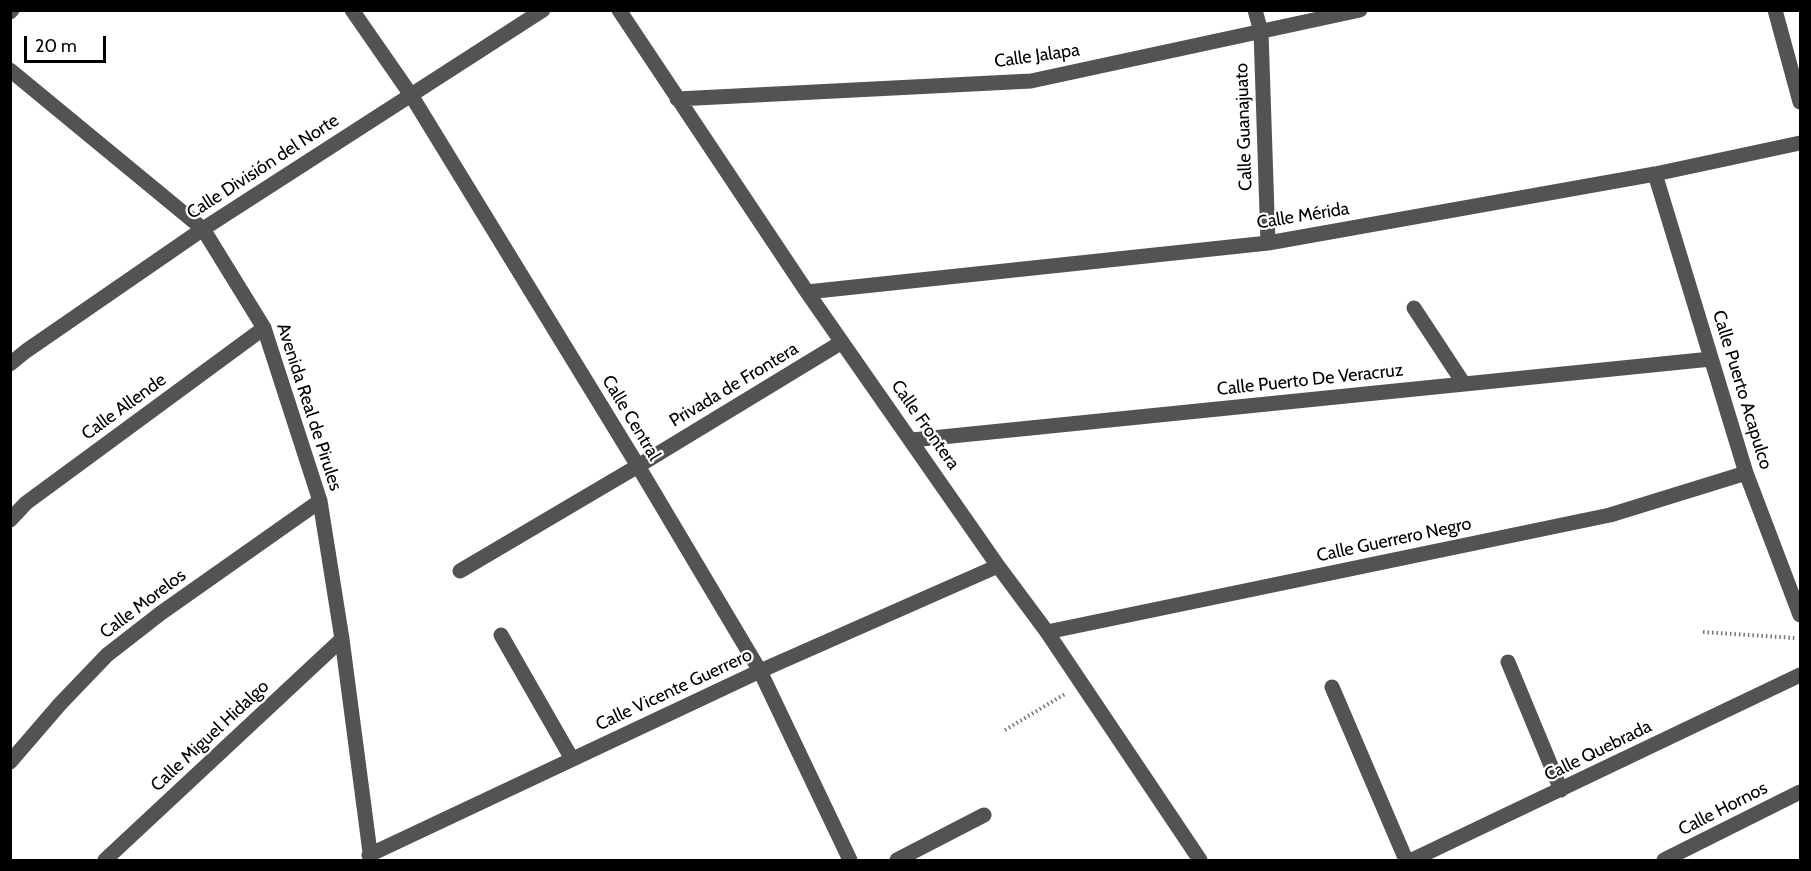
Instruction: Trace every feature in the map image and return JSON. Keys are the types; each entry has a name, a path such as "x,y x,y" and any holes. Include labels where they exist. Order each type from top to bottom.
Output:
{"street":[{"name":"Calle Central","path":"352,10 411,95 638,466 760,671 850,861"},
{"name":"Calle División del Norte","path":"10,364 203,229 543,10"},
{"name":"Calle Frontera","path":"619,10 807,292 998,566 1047,632 1200,861"},
{"name":"Calle Guanajuato","path":"1255,10 1260,32 1268,243"},
{"name":"Calle Jalapa","path":"677,99 1031,81 1360,10"},
{"path":"1775,10 1800,102"},
{"name":"Avenida Real de Pirules","path":"10,70 203,229 264,328 320,501 342,639 370,858"},
{"name":"Calle Mérida","path":"807,292 1268,243 1656,174 1800,143"},
{"name":"Calle Puerto Acapulco","path":"1656,174 1746,473 1795,585 1800,615"},
{"path":"1414,308 1464,384"},
{"name":"Calle Allende","path":"10,520 26,503 264,328"},
{"name":"Privada de Frontera","path":"460,571 842,342"},
{"name":"Calle Puerto De Veracruz","path":"912,440 1711,359"},
{"name":"Calle Guerrero Negro","path":"1047,632 1610,515 1746,473"},
{"name":"Calle Morelos","path":"10,762 60,704 107,655 161,613 320,501"},
{"name":"Calle Vicente Guerrero","path":"370,858 572,759 760,671 998,566"},
{"path":"501,635 572,759"},
{"name":"Calle Miguel Hidalgo","path":"105,861 342,639"},
{"path":"1508,662 1561,790"},
{"name":"Calle Quebrada","path":"1412,861 1800,675"},
{"path":"1332,687 1406,861"},
{"name":"Calle Hornos","path":"1664,861 1800,792"},
{"path":"897,861 984,815"}],"path":[{"path":"1703,632 1800,638"},
{"path":"1005,730 1082,685"}]}
